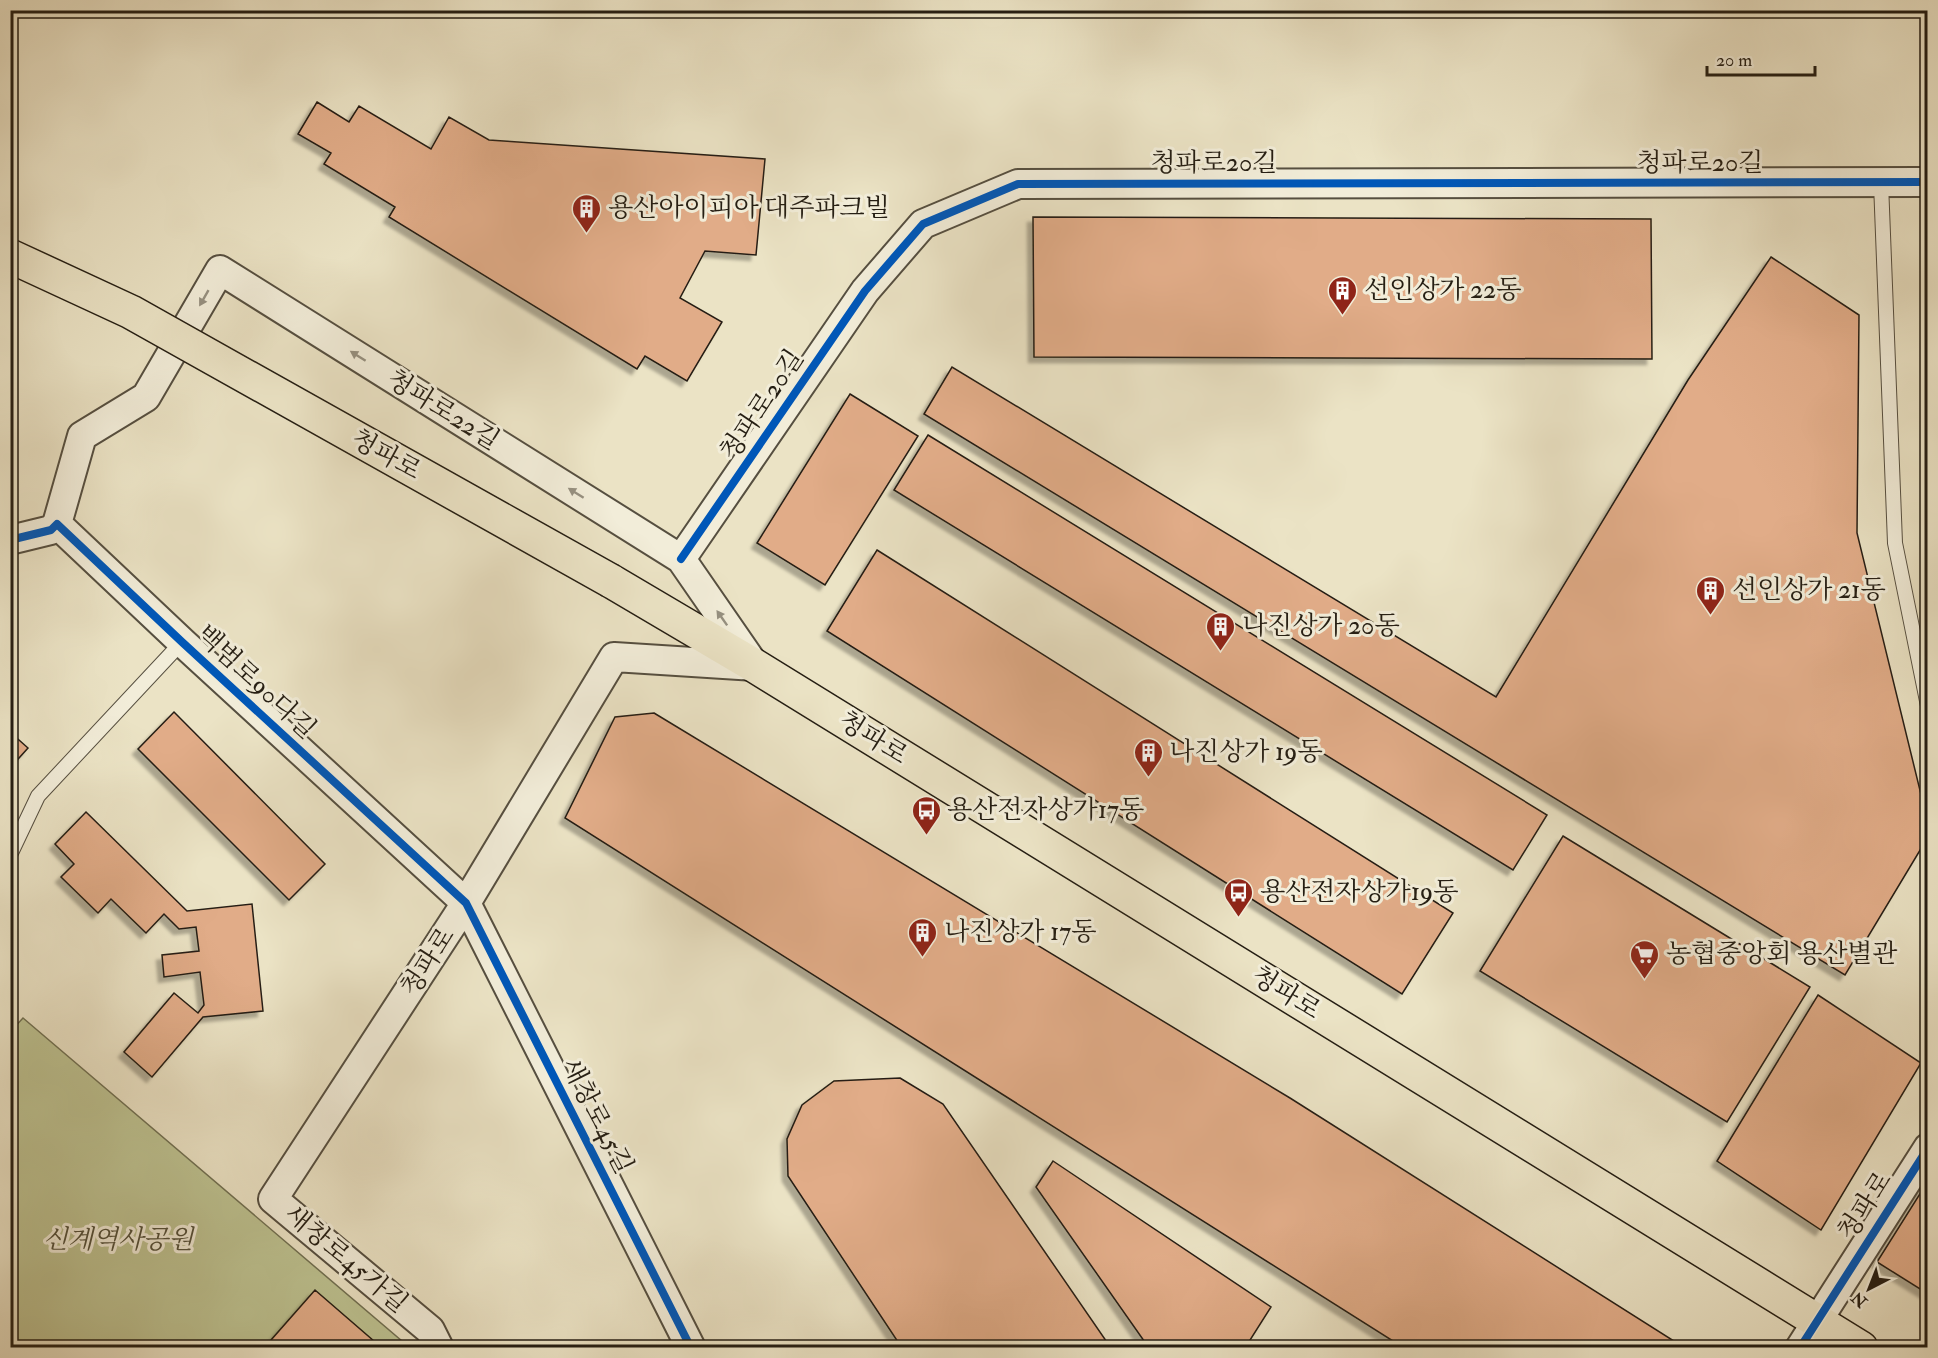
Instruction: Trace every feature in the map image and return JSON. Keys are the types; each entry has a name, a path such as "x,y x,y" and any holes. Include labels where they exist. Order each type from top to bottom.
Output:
{"main road":[{"name":"청파로","path":"10,256 131,312 611,581 755,666 1861,1347"}],"street":[{"name":"청파로20길","path":"681,559 865,291 923,224 1018,184 1928,182"},
{"name":"청파로22길","path":"57,524 82,436 146,397 220,270 681,559 755,666"},
{"path":"10,540 51,530 57,524"},
{"name":"백범로90다길","path":"57,524 466,903"},
{"name":"청파로","path":"273,1199 466,903 614,657 755,666"},
{"name":"새창로45길","path":"466,903 691,1347"},
{"name":"청파로","path":"1800,1347 1928,1148"},
{"name":"새창로45가길","path":"273,1199 430,1330 439,1347"}],"lane":[{"path":"1881,183 1894,543 1928,706"},
{"path":"10,855 38,796 182,642"}],"green space":[{"name":"신계역사공원","path":"23,1018 409,1347 11,1348 10,1032"}],"building":[{"name":"용산아이피아 대주파크빌","path":"317,102 349,122 359,106 431,149 449,117 489,140 765,159 756,255 705,251 680,298 722,322 687,381 645,356 637,369 389,217 395,207 324,164 331,153 298,134"},
{"name":"선인상가 22동","path":"1033,217 1651,219 1652,359 1034,357"},
{"name":"선인상가 21동","path":"1771,257 1859,315 1857,533 1928,823 1928,837 1845,975 924,414 952,367 1496,697 1688,380"},
{"name":"선인상가 21동","path":"1771,257 1859,315 1857,533 1928,823 1928,837 1845,975 924,414 952,367 1496,697 1688,380"},
{"path":"850,394 918,436 825,585 757,543"},
{"name":"나진상가 20동","path":"928,435 1547,815 1513,870 894,490"},
{"name":"나진상가 19동","path":"877,550 1453,913 1402,994 827,631"},
{"path":"174,712 325,864 289,900 138,749"},
{"name":"나진상가 17동","path":"654,713 1290,1098 1685,1348 1404,1348 565,818 615,717"},
{"path":"10,732 28,748 10,768"},
{"path":"86,812 187,911 252,904 263,1011 203,1017 152,1077 124,1052 174,993 198,1013 204,1005 200,972 164,977 162,955 199,951 196,927 179,929 164,914 146,933 111,899 98,913 61,877 74,864 55,844"},
{"name":"농협중앙회 용산별관","path":"1563,836 1810,987 1727,1122 1480,971"},
{"path":"1818,995 1921,1063 1821,1230 1717,1161"},
{"path":"900,1078 943,1104 1111,1348 902,1348 788,1176 787,1139 802,1105 834,1081"},
{"path":"1053,1161 1271,1307 1245,1348 1149,1348 1036,1187"},
{"path":"1928,1181 1928,1294 1877,1262"},
{"path":"315,1290 382,1348 280,1348 271,1340"}],"cycle path":[{"path":"681,559 865,291 923,224 1018,184 1928,182"},
{"path":"10,540 51,530 57,524 466,903 691,1348"},
{"path":"1800,1348 1928,1148"}],"place":[{"name":"용산아이피아 대주파크빌","path":"587,234"},
{"name":"선인상가 22동","path":"1343,316"},
{"name":"선인상가 21동","path":"1711,616"},
{"name":"나진상가 20동","path":"1221,652"},
{"name":"나진상가 19동","path":"1148,778"},
{"name":"용산전자상가17동","path":"926,836"},
{"name":"용산전자상가19동","path":"1239,918"},
{"name":"나진상가 17동","path":"923,958"},
{"name":"농협중앙회 용산별관","path":"1645,980"}]}
